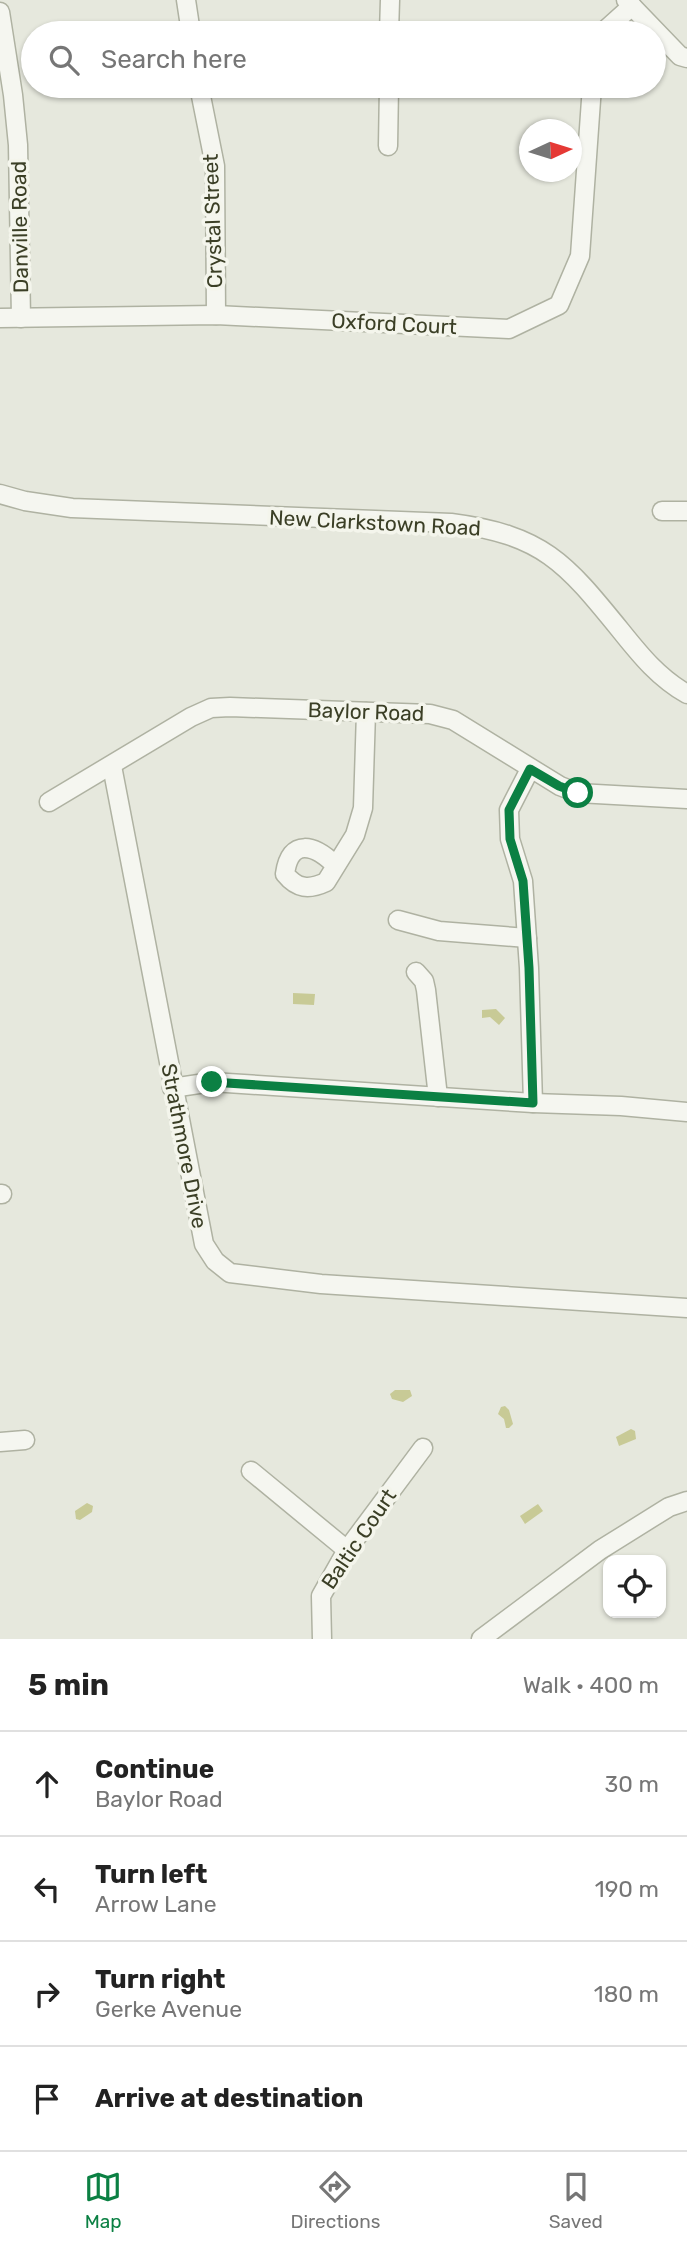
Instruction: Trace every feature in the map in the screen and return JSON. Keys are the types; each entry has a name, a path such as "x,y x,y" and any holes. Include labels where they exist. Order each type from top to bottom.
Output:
{"street":[{"path":"186,0 189,21"},
{"path":"390,0 390,21"},
{"path":"613,21 629,3 646,21"},
{"name":"Danville Road","path":"0,12 18,145 21,318"},
{"path":"666,41 680,56 687,58"},
{"name":"Crystal Street","path":"201,98 215,166 216,315"},
{"path":"387,146 388,98"},
{"name":"Oxford Court","path":"0,318 216,315 509,329 559,305 580,256 591,98"},
{"name":"New Clarkstown Road","path":"0,494 72,508 451,523 515,536 545,551 568,569 646,661 667,682 687,694"},
{"path":"662,511 687,511"},
{"name":"Baylor Road","path":"49,802 191,718 211,708 230,707 430,714 453,720 559,786 578,793 687,799"},
{"path":"335,864 355,835 363,808 366,712"},
{"name":"Strathmore Drive","path":"112,766 204,1244 215,1261 230,1273 321,1284 687,1308"},
{"path":"530,769 509,810 510,839 523,881 533,1103"},
{"path":"398,920 439,931 527,938"},
{"path":"416,972 424,981 426,990 438,1097"},
{"path":"172,1088 212,1082 687,1112"},
{"path":"0,1442 25,1440"},
{"name":"Baltic Court","path":"322,1639 321,1596 347,1550 423,1448"},
{"path":"251,1471 347,1550"},
{"path":"481,1639 501,1633 600,1550 669,1507 687,1501"}],"shaded area":[{"path":"293,993 315,994 314,1005 293,1004"},
{"path":"496,1009 505,1018 499,1025 490,1017 482,1018 482,1010"},
{"path":"395,1390 410,1390 412,1396 403,1402 392,1399 390,1394"},
{"path":"505,1406 509,1410 513,1424 509,1428 506,1428 504,1419 498,1414 501,1407"},
{"path":"631,1429 635,1431 636,1439 619,1446 616,1437"},
{"path":"87,1503 93,1506 92,1512 80,1520 76,1519 75,1511"},
{"path":"538,1504 543,1511 525,1524 520,1516"}],"route":[{"path":"212,1082 533,1103 523,881 510,839 509,810 530,769 559,786 578,793"}]}
